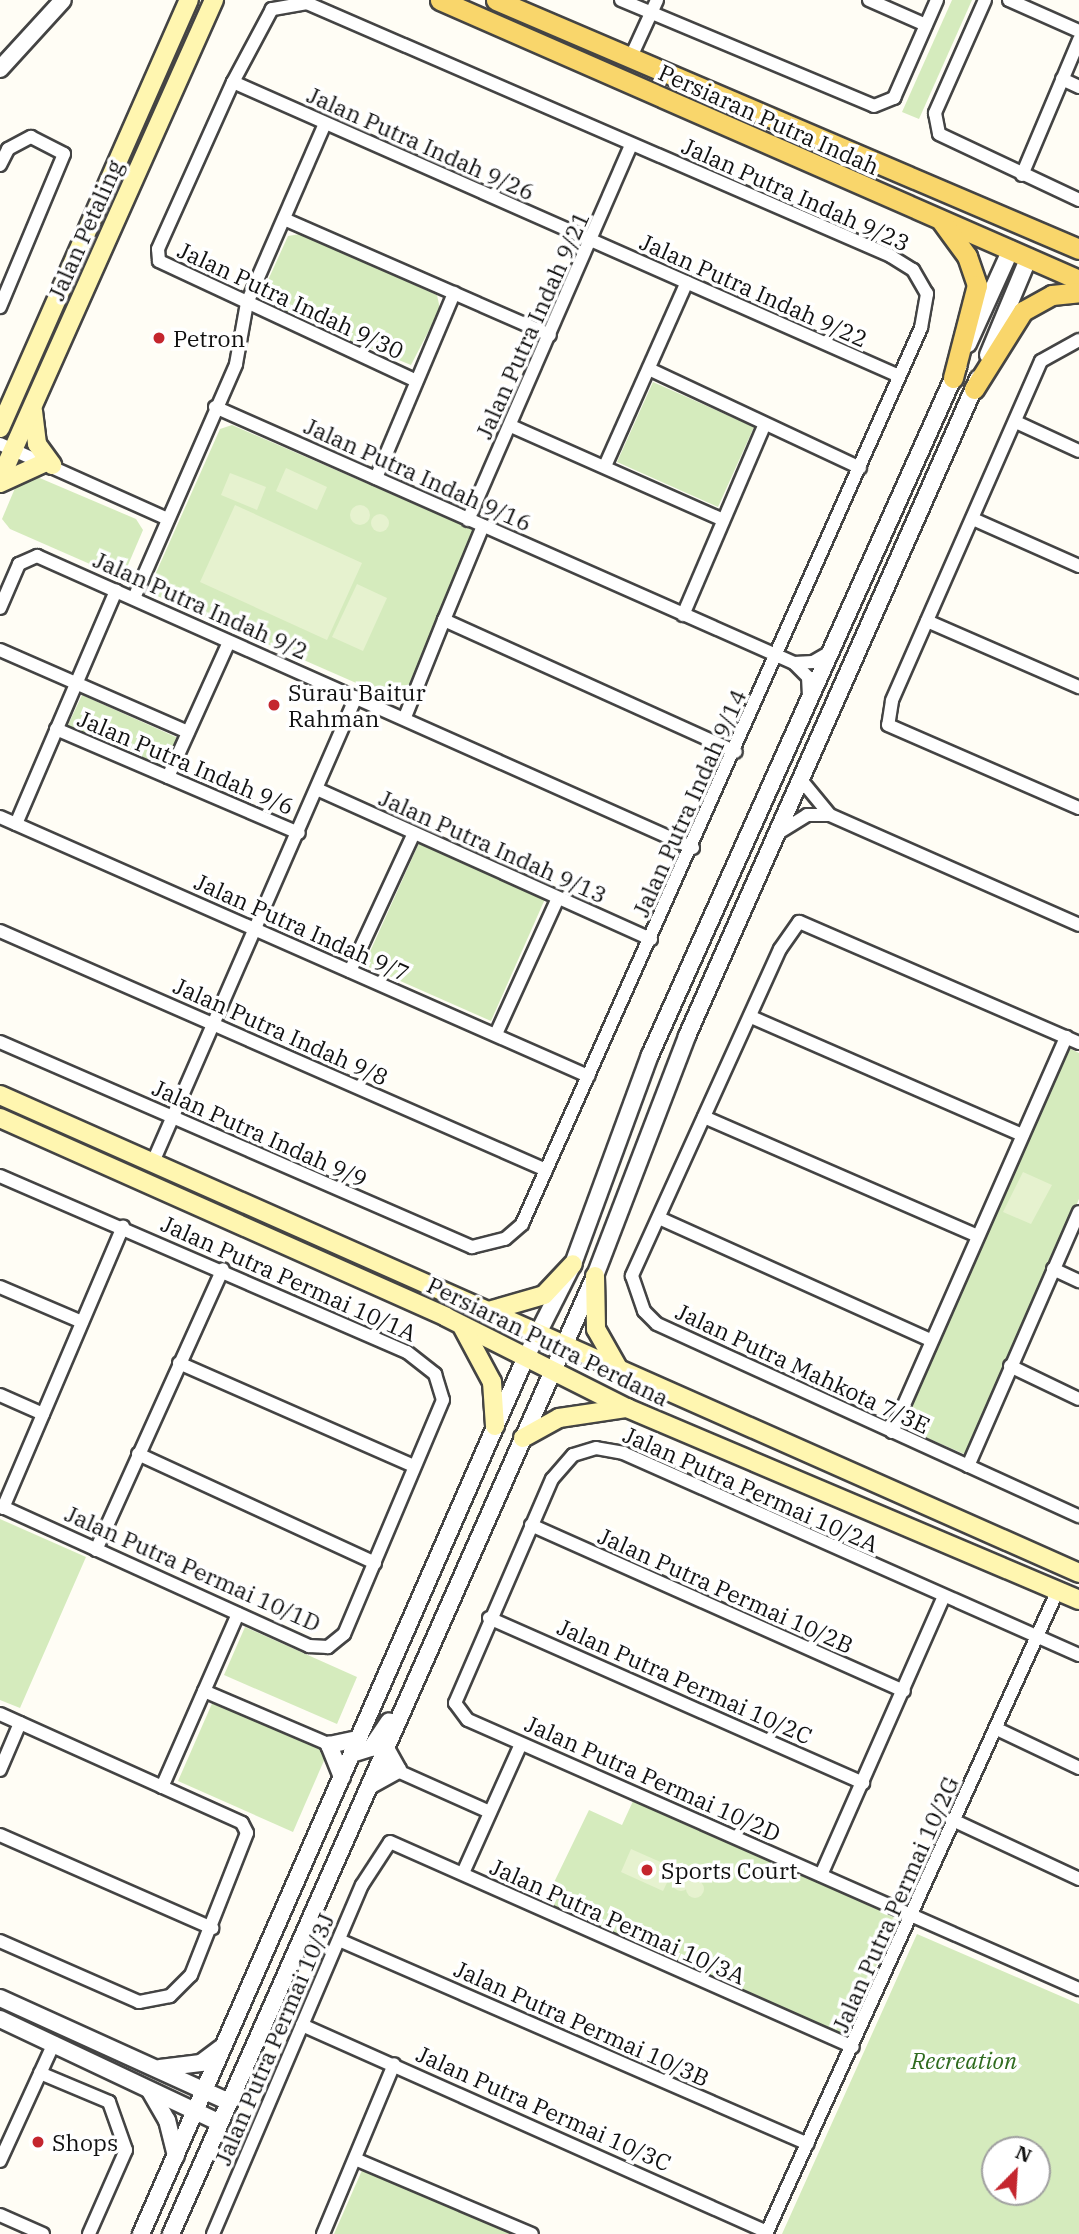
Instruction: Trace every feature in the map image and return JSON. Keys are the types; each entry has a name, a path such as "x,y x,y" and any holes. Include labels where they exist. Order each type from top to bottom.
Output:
{"main road":[{"name":"Jalan Petaling","path":"0,428 189,0"},
{"name":"Jalan Petaling","path":"0,481 7,446 33,404 214,0"},
{"name":"Persiaran Putra Indah","path":"440,0 828,172 1021,250 1079,280"},
{"name":"Persiaran Putra Indah","path":"496,0 1079,249"},
{"path":"713,122 765,131 764,123 730,101"},
{"path":"828,172 785,147 782,139 793,134 841,147"},
{"path":"935,186 1007,225 1021,250 1046,244 1079,257"},
{"path":"940,219 967,256 977,285 953,378"},
{"path":"974,389 1023,311 1052,295 1079,292"},
{"path":"0,481 49,464 37,444 33,404"},
{"name":"Persiaran Putra Perdana","path":"0,1096 538,1334 617,1366 1079,1573"},
{"name":"Persiaran Putra Perdana","path":"0,1118 446,1317 524,1361 627,1408 1079,1600"},
{"path":"486,1311 527,1305 573,1264"},
{"path":"595,1276 596,1329 617,1366"},
{"path":"446,1317 463,1328 483,1361 495,1426"},
{"path":"523,1438 559,1418 627,1408"}],"street":[{"path":"0,69 63,0"},
{"path":"621,0 874,106 894,98 937,0"},
{"path":"630,59 656,0"},
{"path":"869,0 926,25"},
{"path":"985,0 936,123 947,140 1079,200"},
{"path":"1009,0 1079,31"},
{"name":"Jalan Putra Indah 9/23","path":"158,249 266,15 307,3 914,270 928,310 899,376"},
{"path":"1022,175 1079,40"},
{"path":"1062,79 1079,87"},
{"name":"Jalan Putra Indah 9/26","path":"233,82 593,242"},
{"path":"134,598 243,341 247,303 325,124"},
{"path":"0,165 8,149 31,138 64,155 0,307"},
{"name":"Jalan Putra Indah 9/21","path":"468,520 593,242 631,146"},
{"path":"284,219 550,335"},
{"name":"Jalan Putra Indah 9/22","path":"593,242 899,376"},
{"name":"Jalan Putra Indah 9/30","path":"158,249 168,270 247,303 416,381"},
{"path":"141,2234 495,1426 573,1264 650,1055 807,710 953,378 1021,250"},
{"path":"171,2234 595,1276 687,1036 780,832 974,389 1021,250"},
{"path":"606,466 687,282"},
{"path":"376,478 454,293"},
{"path":"1079,340 1045,355 927,621 888,725 1079,808"},
{"path":"649,369 764,426 860,468"},
{"name":"Jalan Putra Indah 9/14","path":"505,1240 522,1224 736,752 899,376"},
{"name":"Jalan Putra Indah 9/16","path":"215,407 794,663"},
{"path":"1016,422 1079,451"},
{"path":"511,426 723,520"},
{"path":"683,615 764,426"},
{"path":"7,446 168,519"},
{"path":"972,519 1079,566"},
{"path":"405,717 484,526"},
{"path":"872,562 892,544 905,547"},
{"name":"Jalan Putra Indah 9/2","path":"0,608 19,564 37,556 405,717 693,848"},
{"path":"16,824 116,591"},
{"path":"444,620 736,752"},
{"path":"927,621 1079,687"},
{"path":"794,663 822,659 838,639"},
{"path":"168,777 229,642"},
{"path":"0,650 188,732"},
{"path":"794,663 808,677 807,710"},
{"path":"153,1163 217,1026 356,697"},
{"name":"Jalan Putra Indah 9/6","path":"56,729 299,833"},
{"path":"802,781 830,815"},
{"name":"Jalan Putra Indah 9/13","path":"318,790 650,939"},
{"path":"780,832 807,815 830,815 1079,925"},
{"name":"Jalan Putra Indah 9/7","path":"0,817 588,1076"},
{"path":"350,971 414,834"},
{"path":"496,1034 558,898"},
{"name":"Jalan Putra Mahkota 7/3E","path":"1079,1043 805,922 793,925 632,1276 647,1317 1079,1516"},
{"name":"Jalan Putra Indah 9/8","path":"0,931 546,1170"},
{"path":"751,1017 1022,1135"},
{"path":"650,1055 665,1063 687,1036"},
{"path":"892,1432 976,1235 1066,1037"},
{"name":"Jalan Putra Indah 9/9","path":"0,1042 472,1247 505,1240"},
{"path":"704,1117 976,1235"},
{"name":"Jalan Putra Permai 10/1A","path":"0,1176 223,1269 427,1364 443,1401 373,1568"},
{"path":"968,1466 1079,1212"},
{"path":"659,1218 930,1340"},
{"path":"1,1507 123,1227"},
{"path":"96,1550 223,1269"},
{"path":"1054,1269 1079,1281"},
{"path":"0,1287 82,1322"},
{"path":"179,1363 414,1466"},
{"path":"1010,1366 1079,1399"},
{"path":"0,1395 43,1414"},
{"name":"Jalan Putra Permai 10/2A","path":"457,1695 531,1525 561,1465 585,1450 608,1448 1079,1655"},
{"path":"138,1454 373,1568"},
{"name":"Jalan Putra Permai 10/1D","path":"1,1507 309,1646 328,1647 344,1634 373,1568"},
{"name":"Jalan Putra Permai 10/2B","path":"531,1525 904,1692"},
{"name":"Jalan Putra Permai 10/2G","path":"766,2233 957,1822 1058,1590"},
{"path":"821,1875 904,1692 944,1596"},
{"path":"162,1787 237,1614"},
{"name":"Jalan Putra Permai 10/2C","path":"489,1618 863,1783"},
{"path":"204,1691 329,1745 371,1748 408,1699"},
{"name":"Jalan Putra Permai 10/2D","path":"457,1695 457,1711 468,1720 1079,1989"},
{"path":"0,1714 162,1787 247,1829 212,1928 186,1984 170,1996 139,2002 0,1941"},
{"path":"0,1770 20,1723"},
{"path":"996,1729 1079,1768"},
{"path":"463,1873 521,1744"},
{"path":"329,1745 342,1777"},
{"path":"383,1755 398,1770 490,1812"},
{"path":"335,1793 361,1763 383,1755"},
{"path":"369,1787 398,1770"},
{"path":"957,1822 1079,1879"},
{"path":"0,1835 212,1928"},
{"name":"Jalan Putra Permai 10/3A","path":"374,1860 390,1842 853,2047"},
{"name":"Jalan Putra Permai 10/3J","path":"213,2234 374,1860"},
{"name":"Jalan Putra Permai 10/3B","path":"339,1940 808,2144"},
{"path":"0,1998 229,2102"},
{"path":"0,2019 220,2123"},
{"name":"Jalan Putra Permai 10/3C","path":"302,2025 766,2233"},
{"path":"158,2068 216,2057 230,2034"},
{"path":"0,2161 54,2043"},
{"path":"323,2234 394,2064"},
{"path":"40,2073 109,2102 127,2150 89,2234"},
{"path":"148,2089 167,2120 176,2156"},
{"path":"355,2159 532,2234"},
{"path":"0,2215 43,2234"}],"green space":[{"path":"952,0 972,0 919,119 902,112"},
{"path":"300,234 437,295 440,309 411,365 268,307 264,289 288,236"},
{"path":"653,382 754,427 718,507 617,462"},
{"path":"232,425 479,532 405,696 395,700 155,595 151,584 220,429"},
{"path":"286,468 327,487 317,510 276,491"},
{"path":"230,473 266,487 257,510 221,495"},
{"path":"35,476 136,519 143,530 125,572 115,575 10,529 2,519 18,481"},
{"path":"235,505 362,563 327,640 200,582"},
{"path":"360,505 367,508 370,515 367,522 360,525 353,522 350,515 353,508"},
{"path":"376,514 384,514 389,523 387,530 376,532 371,527 371,519"},
{"path":"357,584 387,598 363,651 332,637"},
{"path":"82,695 178,738 163,770 67,727"},
{"path":"419,843 545,899 491,1021 364,965"},
{"path":"1067,1047 1079,1053 1079,1199 969,1456 897,1425"},
{"path":"1023,1172 1052,1185 1031,1224 1003,1212"},
{"path":"0,1519 86,1557 20,1708 0,1700"},
{"path":"245,1627 357,1677 337,1724 224,1675"},
{"path":"214,1699 329,1749 293,1832 178,1781"},
{"path":"634,1799 900,1917 843,2034 544,1903 589,1810 622,1825"},
{"name":"Sports Court","path":"631,1849 674,1868 663,1891 621,1872"},
{"name":"Sports Court","path":"677,1873 685,1873 690,1882 688,1889 677,1891 672,1886 672,1878"},
{"name":"Sports Court","path":"691,1880 699,1880 704,1889 702,1896 691,1898 686,1893 686,1885"},
{"name":"Recreation","path":"917,1934 1079,2004 1079,2234 782,2234"},
{"path":"363,2168 514,2234 334,2234"}],"place":[{"name":"Petron","path":"159,338"},
{"name":"Surau Baitur Rahman","path":"274,705"},
{"name":"Sports Court","path":"647,1870"},
{"name":"Shops","path":"38,2142"}]}
